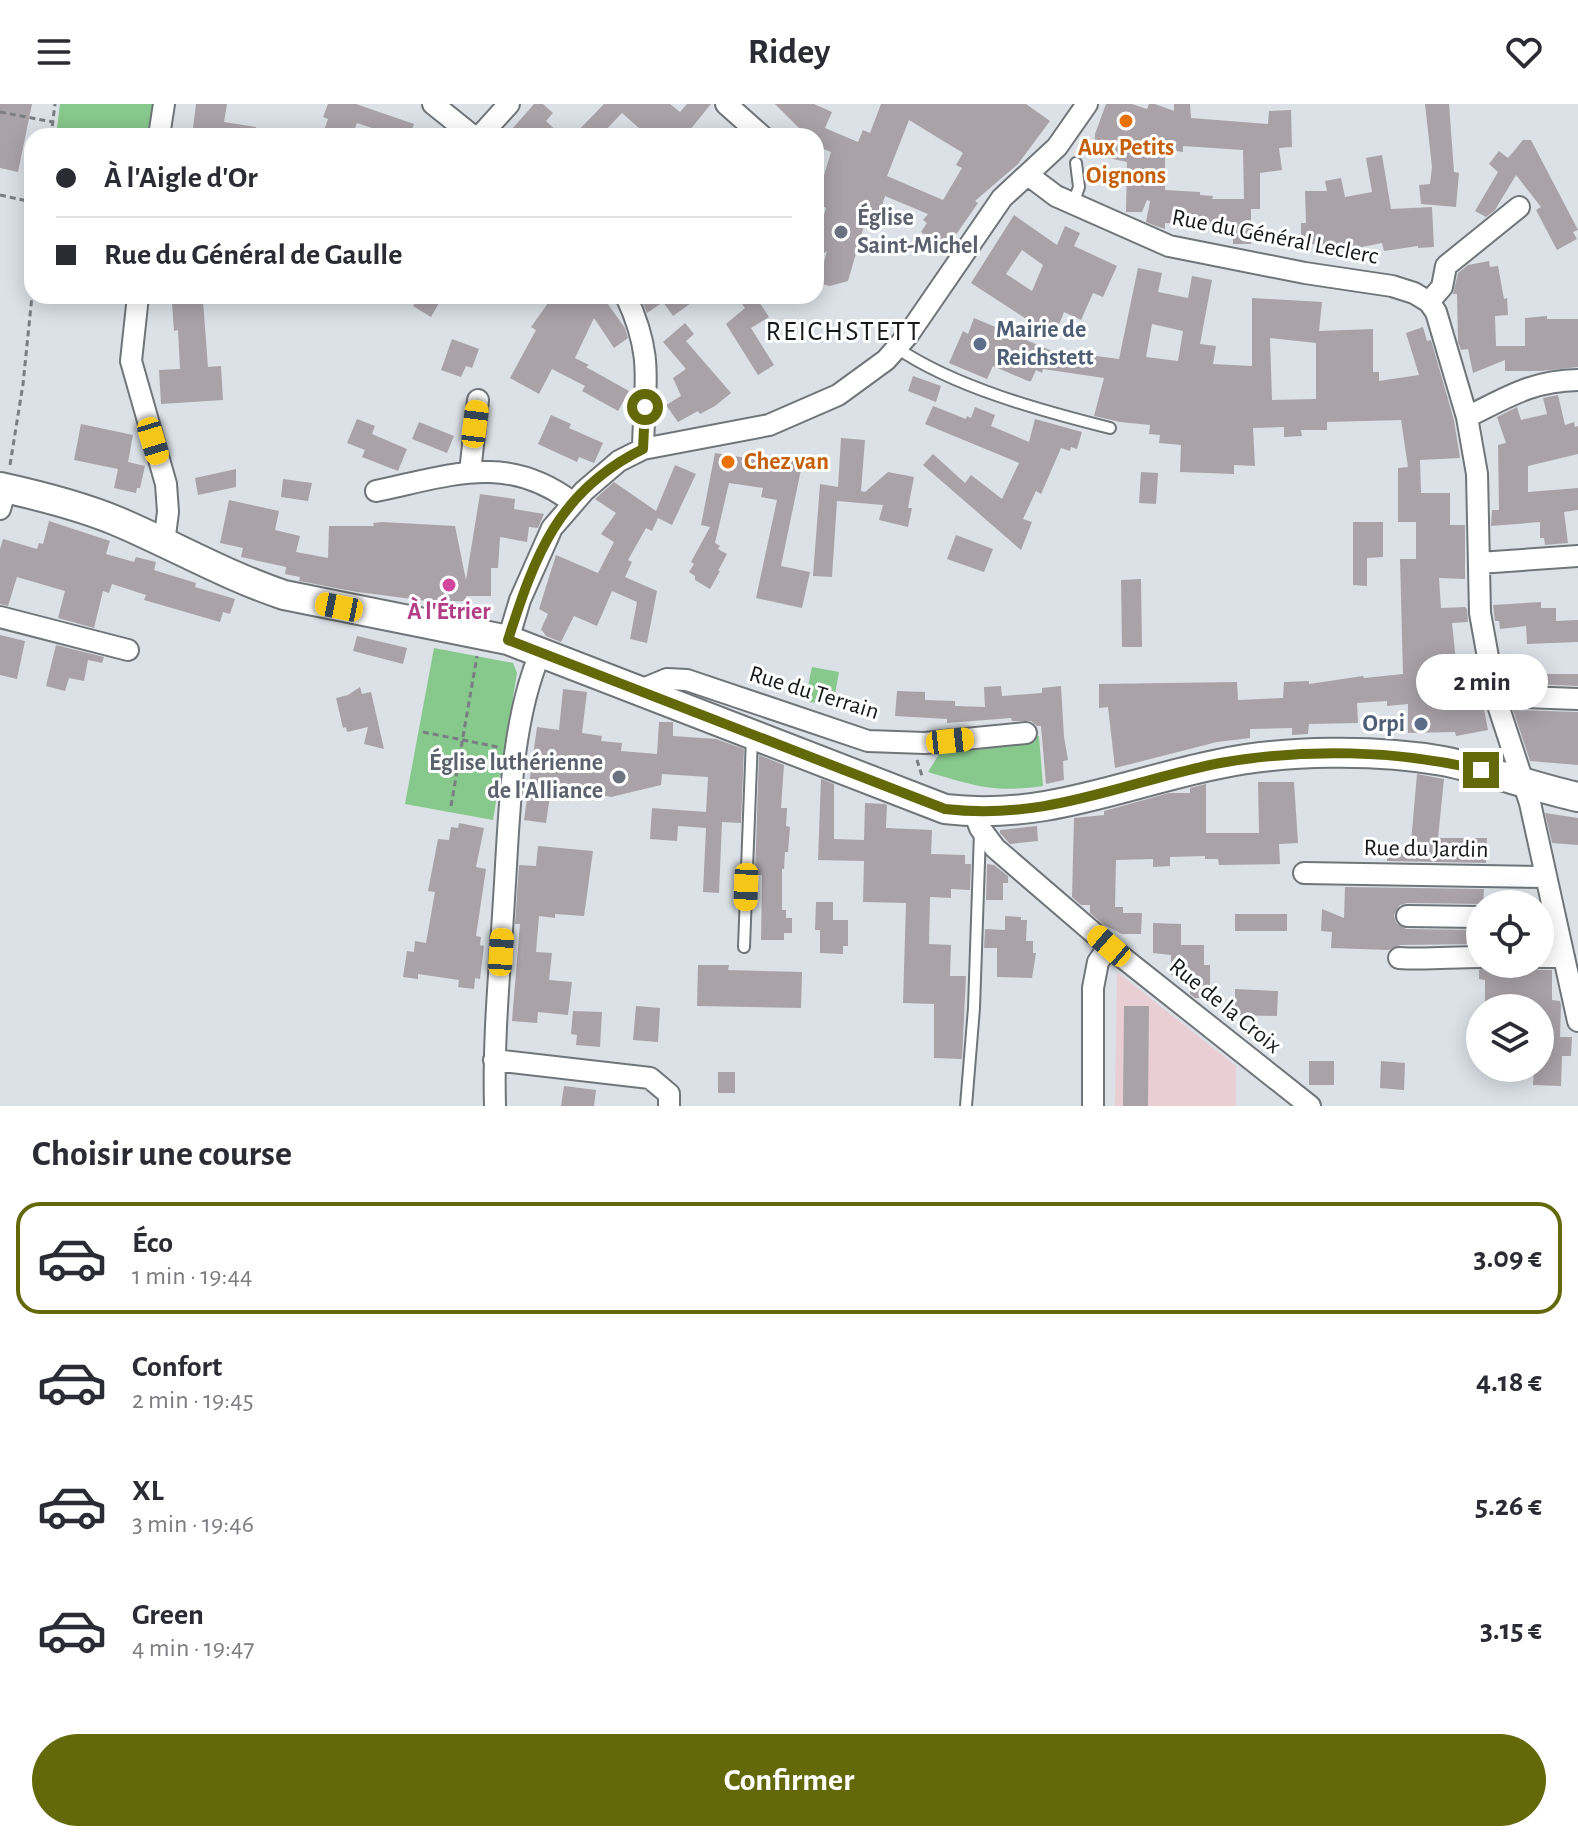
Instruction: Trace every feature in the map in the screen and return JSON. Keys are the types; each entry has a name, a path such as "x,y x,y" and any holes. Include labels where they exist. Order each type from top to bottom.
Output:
{"main road":[{"path":"2,495 78,506 251,584 284,595 508,640 977,820 1006,812 1046,807 1219,764 1315,755 1376,754 1426,759 1481,770 1578,797"}],"street":[{"path":"160,128 164,104"},
{"path":"433,104 463,128"},
{"path":"487,128 509,104"},
{"path":"726,104 753,128"},
{"path":"508,640 520,600 546,541 572,502 619,461 643,449 769,425 838,395 886,360 1002,198 1057,147 1083,105"},
{"name":"Rue du Général Leclerc","path":"1028,175 1045,191 1169,246 1305,273 1392,286 1429,302"},
{"path":"1519,207 1446,266 1442,287 1429,302 1436,312 1467,417 1477,474 1480,613 1495,696 1523,783 1547,890"},
{"path":"137,304 131,361 166,484 168,512 164,543"},
{"path":"630,304 640,326 648,370 643,449"},
{"path":"1467,417 1530,386 1550,381 1578,380"},
{"path":"470,472 478,400"},
{"path":"376,491 490,470 521,475 559,492 572,502"},
{"path":"1479,563 1578,556"},
{"path":"0,617 128,650"},
{"path":"495,1106 494,1060 510,805 529,680 540,654"},
{"name":"Rue du Terrain","path":"638,691 667,679 687,680 868,741 925,743 1026,733"},
{"path":"1495,696 1578,699"},
{"name":"Rue de la Croix","path":"977,820 995,848 1109,946 1310,1106"},
{"name":"Rue du Jardin","path":"1304,873 1546,877"},
{"path":"1407,916 1466,917"},
{"path":"1554,933 1574,981 1578,1021"},
{"path":"1093,1106 1093,988 1098,962 1109,946"},
{"path":"1399,958 1430,960 1466,957"},
{"path":"1554,957 1564,957"},
{"path":"494,1060 650,1078 669,1094 669,1106"}],"lane":[{"path":"1073,204 1079,187 1076,163"},
{"path":"897,348 920,364 1037,409 1110,428"},
{"path":"744,947 753,735"},
{"path":"966,1106 974,1008 977,820"}],"path":[{"path":"52,128 55,104"},
{"path":"0,112 53,122"},
{"path":"0,195 24,200"},
{"path":"2,495 23,384 31,304"},
{"path":"451,806 477,656"},
{"path":"423,732 501,748"}],"shaded area":[{"path":"1117,972 1236,1066 1236,1106 1115,1106"}],"green space":[{"path":"60,104 155,104 152,128 57,128"},
{"path":"434,648 513,663 517,673 493,820 405,804"},
{"path":"812,667 839,672 833,705 809,702 807,691"},
{"path":"1039,736 1043,786 1011,789 985,787 928,772 944,746"}],"building":[{"path":"0,104 32,104 27,128 24,128 18,172 0,168"},
{"path":"196,104 227,104 224,122 256,127 256,128 193,128"},
{"path":"328,104 356,104 414,124 413,128 372,128 357,123 355,128 325,128 328,119 323,117"},
{"path":"534,104 543,104 553,113 546,121 553,128 513,128"},
{"path":"604,104 670,104 680,112 687,104 711,104 692,128 639,128 622,113 608,128 581,128"},
{"path":"775,104 814,104 832,112 825,128 858,142 863,130 870,133 881,104 1026,104 1050,121 1018,164 975,201 978,203 946,249 921,232 927,223 923,220 928,214 885,196 877,222 866,219 848,281 830,286 824,284 827,251 824,253 824,175 831,152 824,149 824,128 799,128","holes":["909,120 963,153 956,165 962,168 943,200 887,176"]},
{"path":"1106,104 1132,104 1147,109 1149,104 1155,104 1174,111 1174,104 1190,104 1191,118 1268,124 1269,111 1291,110 1292,147 1279,148 1282,170 1260,173 1260,209 1251,209 1251,244 1233,244 1233,226 1165,223 1165,229 1146,222 1150,201 1147,200 1142,212 1126,212 1127,162 1094,155 1095,134","holes":["1183,146 1243,150 1244,199 1212,199 1213,196 1200,195 1200,192 1165,190 1165,155 1168,150 1183,152"]},
{"path":"1425,104 1449,104 1454,172 1459,173 1456,207 1421,204 1419,185 1430,184 1432,167"},
{"path":"1523,140 1531,140 1578,230 1573,232 1577,239 1557,250 1536,210 1541,207 1516,175 1495,210 1486,217 1475,211 1498,172 1489,164 1499,151 1508,158"},
{"path":"1382,155 1391,209 1432,207 1434,247 1384,251 1382,243 1342,251 1341,245 1301,244 1301,223 1306,223 1305,191 1327,191 1325,181 1341,178 1345,197 1372,192 1366,158"},
{"path":"1014,215 1057,245 1065,226 1080,233 1074,246 1117,266 1103,297 1093,293 1081,320 1064,312 1054,337 971,283","holes":["1022,250 1043,265 1032,291 1006,274"]},
{"path":"1489,261 1490,267 1498,266 1504,299 1507,298 1508,315 1495,316 1496,346 1525,346 1525,318 1547,316 1547,319 1578,319 1578,367 1505,371 1505,360 1473,373 1468,349 1461,350 1458,342 1457,294 1453,294 1458,273 1468,265"},
{"path":"1138,268 1162,273 1158,292 1188,298 1192,276 1212,280 1200,344 1216,346 1213,364 1252,366 1252,298 1322,302 1319,331 1373,329 1373,372 1379,372 1379,381 1419,375 1406,333 1423,327 1427,341 1431,340 1454,420 1460,458 1420,460 1421,493 1450,493 1450,525 1465,525 1465,579 1439,578 1441,608 1467,609 1468,622 1452,623 1456,662 1459,662 1463,695 1481,694 1488,730 1456,736 1455,732 1408,733 1408,704 1387,706 1387,701 1357,703 1358,723 1309,724 1308,734 1292,735 1292,728 1250,729 1250,738 1217,742 1115,768 1108,707 1099,708 1099,684 1237,682 1238,700 1283,698 1284,682 1309,681 1309,684 1403,674 1400,559 1416,559 1416,522 1398,522 1398,468 1408,467 1401,420 1327,422 1327,430 1301,430 1302,436 1284,437 1284,427 1253,428 1255,466 1234,465 1234,474 1180,472 1181,445 1159,443 1160,435 1149,434 1150,425 1094,416 1104,378 1043,369 1042,373 1036,370 1031,381 1028,381 993,366 987,379 949,363 963,331 968,334 974,318 1064,356 1067,352 1119,359","holes":["1152,324 1183,331 1178,361 1146,357","1270,338 1316,343 1316,399 1272,400"]},
{"path":"172,304 203,304 208,367 221,366 223,400 161,404 159,370 180,369 178,330 174,331"},
{"path":"414,304 438,304 431,317"},
{"path":"547,304 608,304 625,328 628,338 614,348 594,318 575,358 629,391 618,411 582,391 585,386 552,369 539,394 510,378 536,330 531,327"},
{"path":"643,304 660,304 647,313"},
{"path":"664,304 690,304 673,316"},
{"path":"742,304 760,304 769,317 751,328 774,365 758,375 726,324 745,308"},
{"path":"685,323 694,334 686,341 731,393 715,406 678,422 666,405 681,396 673,378 686,369 663,342"},
{"path":"452,339 479,349 472,368 466,366 461,377 441,370"},
{"path":"913,376 941,386 936,402 908,391"},
{"path":"1558,395 1565,425 1574,422 1575,427 1578,426 1578,454 1528,466 1528,492 1578,488 1578,510 1564,512 1568,543 1545,545 1544,538 1540,538 1540,522 1491,526 1492,510 1499,510 1498,445 1506,443 1497,417 1517,407 1521,420 1547,414 1543,398"},
{"path":"933,406 966,419 967,416 971,418 975,407 995,415 991,426 1029,442 1035,419 1082,432 1077,449 1071,447 1070,451 1061,448 1041,494 1036,491 1023,519 1032,522 1021,550 923,465 933,454 965,483 971,475 1002,499 1019,463 925,424"},
{"path":"551,415 571,424 569,428 603,443 594,463 579,457 577,462 538,444"},
{"path":"357,419 375,426 372,434 407,449 398,471 362,457 365,450 347,443"},
{"path":"419,422 454,436 447,453 412,439"},
{"path":"81,424 133,435 128,462 145,466 136,493 114,488 118,469 74,460"},
{"path":"841,438 865,440 861,491 865,492 888,472 914,477 908,508 912,508 908,527 879,520 883,505 837,501 832,577 813,576 820,484 838,487"},
{"path":"715,453 772,462 773,455 803,460 781,566 810,572 802,608 756,598 777,500 761,497 763,488 729,483 715,543 727,554 720,571 710,589 695,580 689,572 694,564 691,562 710,527 701,525"},
{"path":"675,465 696,474 672,525 658,518 652,531 646,528 628,560 632,562 625,577 657,591 647,643 630,639 637,602 612,591 597,626 574,616 561,642 546,636 541,629 548,614 539,609 556,555 598,573 614,542 601,534 616,513 595,499 614,482 656,511"},
{"path":"236,469 236,487 198,495 195,478"},
{"path":"1141,472 1158,473 1156,504 1139,503"},
{"path":"283,479 312,483 308,501 281,497"},
{"path":"480,494 515,499 514,509 544,514 538,528 529,527 527,542 500,537 498,568 491,568 491,596 466,596 466,601 435,602 299,581 300,577 285,574 286,567 241,557 243,548 220,543 229,500 279,511 275,530 300,536 296,552 328,558 329,526 374,526 373,523 382,522 455,526 466,580"},
{"path":"49,521 110,541 106,554 134,562 136,557 156,562 154,570 235,599 230,614 223,612 220,622 144,600 146,595 112,584 109,593 103,591 94,628 58,618 65,591 17,577 8,606 0,604 0,549 3,539 37,549 39,543 43,544"},
{"path":"1353,522 1383,522 1383,557 1367,558 1367,586 1353,585"},
{"path":"956,535 993,549 984,572 947,559"},
{"path":"1141,579 1142,647 1122,647 1121,580"},
{"path":"1541,602 1541,608 1556,608 1556,621 1578,620 1578,642 1527,644 1526,626 1500,629 1499,621 1495,621 1493,605"},
{"path":"0,635 25,641 17,679 0,675"},
{"path":"357,636 407,648 403,664 353,651"},
{"path":"56,645 104,657 102,663 88,660 84,681 69,678 65,691 46,686"},
{"path":"1508,674 1578,674 1578,686 1508,683"},
{"path":"1001,686 1002,696 1042,693 1042,688 1061,686 1068,760 1063,761 1064,780 1046,784 1041,726 1031,721 1012,721 1011,718 947,723 947,719 895,716 897,691 925,692 925,700 955,701 955,706 985,707 984,687"},
{"path":"360,687 362,694 371,692 384,749 364,744 368,727 347,732 346,727 343,728 336,698"},
{"path":"563,689 587,692 582,733 602,736 601,741 622,743 621,751 657,754 659,722 673,722 673,736 716,739 744,749 741,823 722,822 719,893 703,892 706,828 678,826 677,841 650,839 652,808 706,812 708,777 662,774 661,785 611,797 577,790 576,799 550,796 546,823 524,820 537,727 559,730"},
{"path":"1513,710 1578,712 1578,765 1530,761"},
{"path":"759,755 784,765 781,808 787,808 786,826 790,827 788,852 785,852 782,869 782,910 786,910 786,918 792,918 792,933 784,933 784,940 761,940 762,875 755,875"},
{"path":"1417,774 1444,779 1438,838 1487,838 1486,863 1387,861 1387,853 1410,853"},
{"path":"821,779 834,784 834,839 864,840 865,803 885,804 886,828 932,830 931,854 965,855 965,864 971,864 970,890 951,889 951,898 930,897 929,944 951,945 950,976 966,976 962,1059 934,1058 934,1004 903,1003 906,903 863,902 864,861 818,860"},
{"path":"1258,782 1294,782 1298,843 1279,844 1280,864 1219,865 1218,859 1205,859 1205,856 1170,857 1170,866 1153,867 1153,859 1116,860 1115,907 1123,907 1123,913 1142,913 1141,934 1122,934 1104,925 1090,913 1090,905 1081,905 1072,897 1074,818 1104,815 1104,811 1169,793 1190,793 1190,788 1206,784 1206,833 1259,833"},
{"path":"1545,813 1578,818 1578,845 1552,843"},
{"path":"459,823 484,828 476,867 486,869 476,936 481,937 480,945 484,946 480,979 475,978 474,989 458,987 459,980 418,974 418,979 403,977 407,951 414,952 415,941 426,943 435,892 428,891 438,839 449,840 451,827 458,828"},
{"path":"1037,826 1038,841 1010,844 1000,833 1000,830"},
{"path":"538,846 593,851 584,916 539,916 536,952 552,953 549,980 572,982 568,1015 538,1012 537,1023 512,1021 520,924 515,924 519,865 536,866"},
{"path":"987,864 994,865 1008,876 1008,883 1003,883 1003,900 986,900"},
{"path":"1345,887 1484,889 1466,890 1466,904 1407,903 1400,905 1394,915 1396,923 1406,929 1466,930 1466,944 1400,945 1389,950 1331,948 1332,932 1321,931 1322,909 1344,918"},
{"path":"816,902 833,902 833,920 848,920 848,946 843,946 843,954 820,953 820,930 815,930"},
{"path":"1235,914 1287,914 1287,931 1235,931"},
{"path":"1005,916 1027,920 1026,941 1033,941 1033,953 1036,953 1032,978 997,977 997,948 984,948 985,929 1005,930"},
{"path":"1153,923 1181,924 1181,945 1204,945 1204,965 1210,965 1210,998 1195,998 1190,994 1190,976 1171,975 1171,955 1153,953"},
{"path":"698,965 729,965 728,970 802,972 801,1008 697,1006"},
{"path":"1552,978 1552,994 1485,994 1485,980 1479,979"},
{"path":"1235,989 1278,991 1277,1016 1235,1015"},
{"path":"1554,1000 1560,1001 1560,1037 1572,1037 1571,1056 1562,1056 1561,1086 1533,1085 1533,1082 1554,1082"},
{"path":"636,1006 660,1008 658,1042 633,1040"},
{"path":"1124,1006 1149,1006 1148,1106 1123,1106"},
{"path":"573,1011 602,1012 600,1047 576,1045 577,1035 571,1034"},
{"path":"1309,1061 1334,1061 1334,1085 1309,1085"},
{"path":"1381,1061 1405,1063 1404,1090 1380,1088"},
{"path":"718,1072 735,1072 735,1093 718,1093"},
{"path":"564,1086 596,1090 594,1106 561,1106"}],"place":[{"name":"Aux Petits Oignons","path":"1126,121"},
{"name":"Église Saint-Michel","path":"841,232"},
{"name":"Mairie de Reichstett","path":"980,344"},
{"name":"Chez van","path":"728,462"},
{"name":"À l'Étrier","path":"449,585"},
{"name":"Orpi","path":"1421,724"},
{"name":"Église luthérienne de l'Alliance","path":"619,777"}],"district":[{"name":"REICHSTETT","path":"844,332"}],"route":[{"path":"645,407 643,449 619,461 558,519 520,600 508,640 945,809 993,813 1046,807 1219,764 1282,757 1376,754 1443,761 1481,770"}]}
